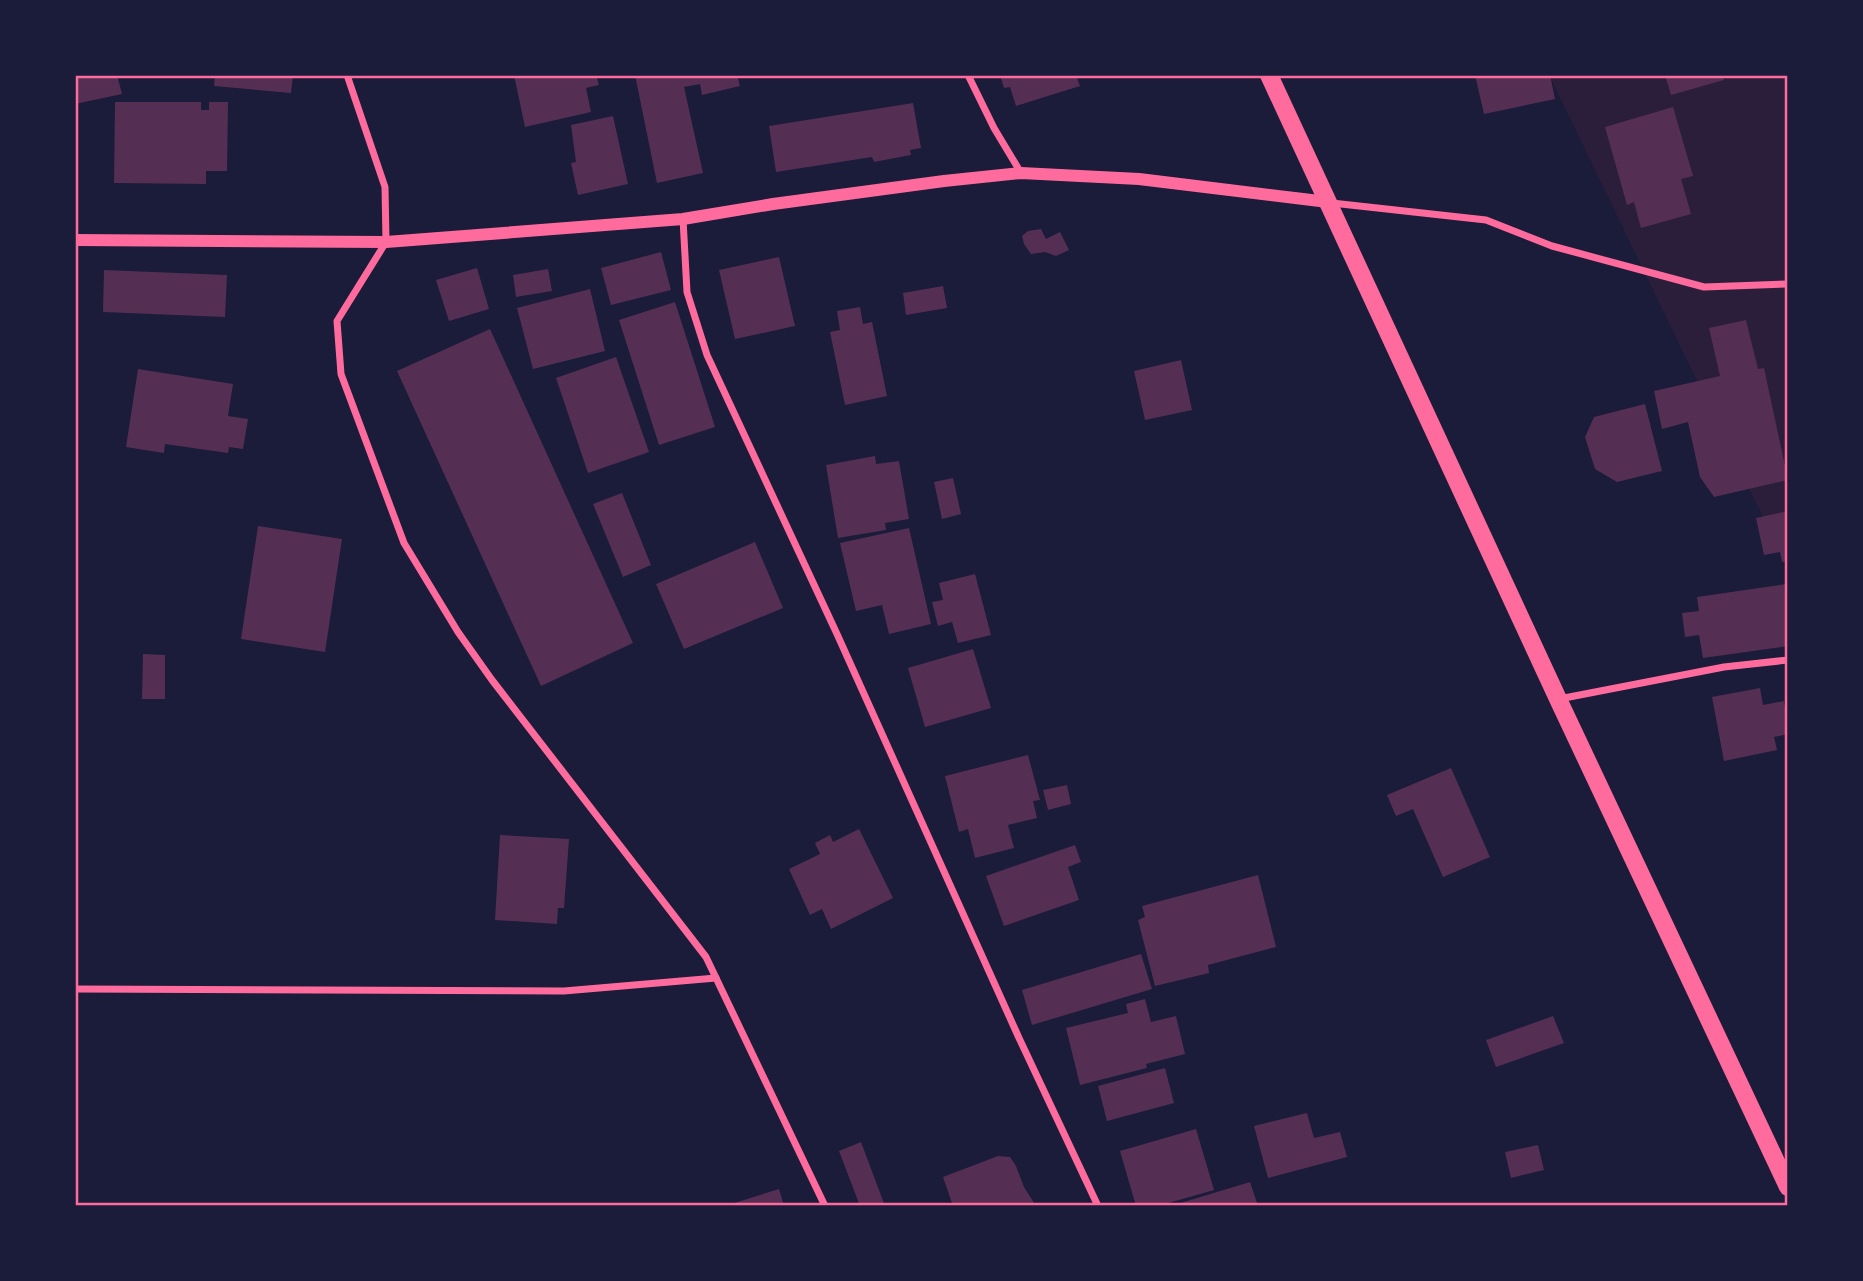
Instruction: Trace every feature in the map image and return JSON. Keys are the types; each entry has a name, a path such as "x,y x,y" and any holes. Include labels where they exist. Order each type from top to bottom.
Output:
{"main road":[{"path":"1269,75 1788,1187"}],"street":[{"path":"347,75 385,187 386,242 337,321 341,374 404,543 458,632 492,680 706,957 825,1206"},
{"path":"968,75 994,128 1021,173"},
{"path":"75,240 386,242 683,219 786,202 1021,173 1139,179 1486,220 1552,246 1704,288 1788,284"},
{"path":"683,219 688,292 707,355 1098,1206"},
{"path":"1558,699 1724,667 1788,660"},
{"path":"75,989 564,991 716,978"}],"shaded area":[{"path":"1549,75 1788,75 1788,569"}],"building":[{"path":"75,75 117,75 122,94 75,104"},
{"path":"215,75 293,75 291,93 214,86"},
{"path":"514,75 596,75 599,85 586,88 591,112 525,127"},
{"path":"635,75 737,75 740,86 702,95 700,84 684,87 703,173 657,183"},
{"path":"1000,75 1076,75 1080,86 1016,106 1010,87 1004,88"},
{"path":"1475,75 1550,75 1555,99 1484,114"},
{"path":"1665,75 1722,75 1724,80 1671,95"},
{"path":"115,102 201,102 201,110 209,110 209,102 228,102 227,171 206,171 206,184 114,183"},
{"path":"913,103 921,148 910,150 911,155 874,162 872,157 776,172 769,126"},
{"path":"1673,107 1693,176 1681,179 1691,214 1641,228 1634,202 1627,205 1605,127"},
{"path":"613,116 628,184 578,195 571,163 576,162 571,125"},
{"path":"1041,229 1046,239 1060,232 1069,250 1056,256 1045,252 1031,254 1022,236 1028,231"},
{"path":"661,252 671,290 611,305 601,268"},
{"path":"779,257 795,326 735,339 719,270"},
{"path":"477,268 489,309 449,321 436,280"},
{"path":"548,269 552,291 516,297 513,275"},
{"path":"104,270 227,275 225,317 103,312"},
{"path":"943,286 947,308 906,315 903,293"},
{"path":"590,289 605,351 533,369 517,308"},
{"path":"675,302 715,427 659,445 619,320"},
{"path":"860,307 863,324 872,322 887,396 845,405 830,332 840,330 837,311"},
{"path":"1746,320 1758,369 1764,368 1788,480 1714,497 1700,477 1688,422 1662,429 1654,391 1720,376 1709,328"},
{"path":"490,329 633,643 541,686 397,371"},
{"path":"616,357 649,452 588,473 556,378"},
{"path":"1181,360 1192,410 1145,420 1134,371"},
{"path":"138,369 233,384 228,416 248,419 243,449 229,447 228,453 165,444 164,453 126,447"},
{"path":"1645,404 1662,471 1617,482 1595,469 1585,437 1594,417"},
{"path":"875,456 876,464 899,461 909,519 885,523 886,530 838,538 826,465"},
{"path":"953,478 961,514 942,519 934,482"},
{"path":"622,493 651,565 623,577 593,504"},
{"path":"1788,511 1788,561 1782,562 1780,552 1764,555 1756,518"},
{"path":"258,526 342,539 325,652 241,639"},
{"path":"909,528 931,624 889,634 882,605 856,611 840,543"},
{"path":"755,542 783,608 684,649 656,584"},
{"path":"975,574 991,635 958,643 952,622 938,626 932,602 943,600 939,583"},
{"path":"1787,584 1788,646 1703,658 1699,635 1685,637 1682,613 1699,611 1697,597"},
{"path":"973,649 991,708 925,727 908,668"},
{"path":"143,654 165,655 165,699 142,699"},
{"path":"1760,688 1763,705 1784,701 1788,734 1774,737 1777,750 1724,761 1712,697"},
{"path":"1028,755 1040,800 1033,801 1037,818 1008,825 1014,848 975,858 968,829 959,832 945,776"},
{"path":"1451,768 1490,857 1443,877 1413,809 1396,816 1387,795"},
{"path":"1067,785 1071,804 1048,810 1043,790"},
{"path":"859,829 893,898 831,929 822,909 810,915 789,869 820,854 815,843 830,835 833,842"},
{"path":"500,835 569,839 564,908 558,908 557,924 495,920"},
{"path":"1075,845 1081,862 1068,867 1079,900 1004,926 986,876"},
{"path":"1258,875 1276,947 1208,965 1209,973 1155,986 1138,920 1145,917 1142,906"},
{"path":"1141,954 1152,989 1032,1025 1022,990"},
{"path":"1145,999 1151,1022 1176,1016 1185,1054 1146,1064 1147,1068 1080,1085 1066,1028 1128,1013 1126,1004"},
{"path":"1553,1016 1564,1043 1496,1067 1486,1040"},
{"path":"1165,1068 1174,1103 1107,1121 1098,1086"},
{"path":"1307,1113 1314,1138 1340,1132 1347,1157 1268,1178 1254,1126"},
{"path":"1196,1129 1214,1190 1158,1206 1136,1206 1120,1151"},
{"path":"861,1142 885,1206 860,1206 839,1151"},
{"path":"1538,1145 1544,1170 1511,1178 1505,1152"},
{"path":"998,1156 1010,1157 1036,1206 953,1206 943,1177"},
{"path":"1250,1182 1258,1206 1174,1206 1174,1205"},
{"path":"779,1189 784,1206 728,1206 728,1205"}]}
